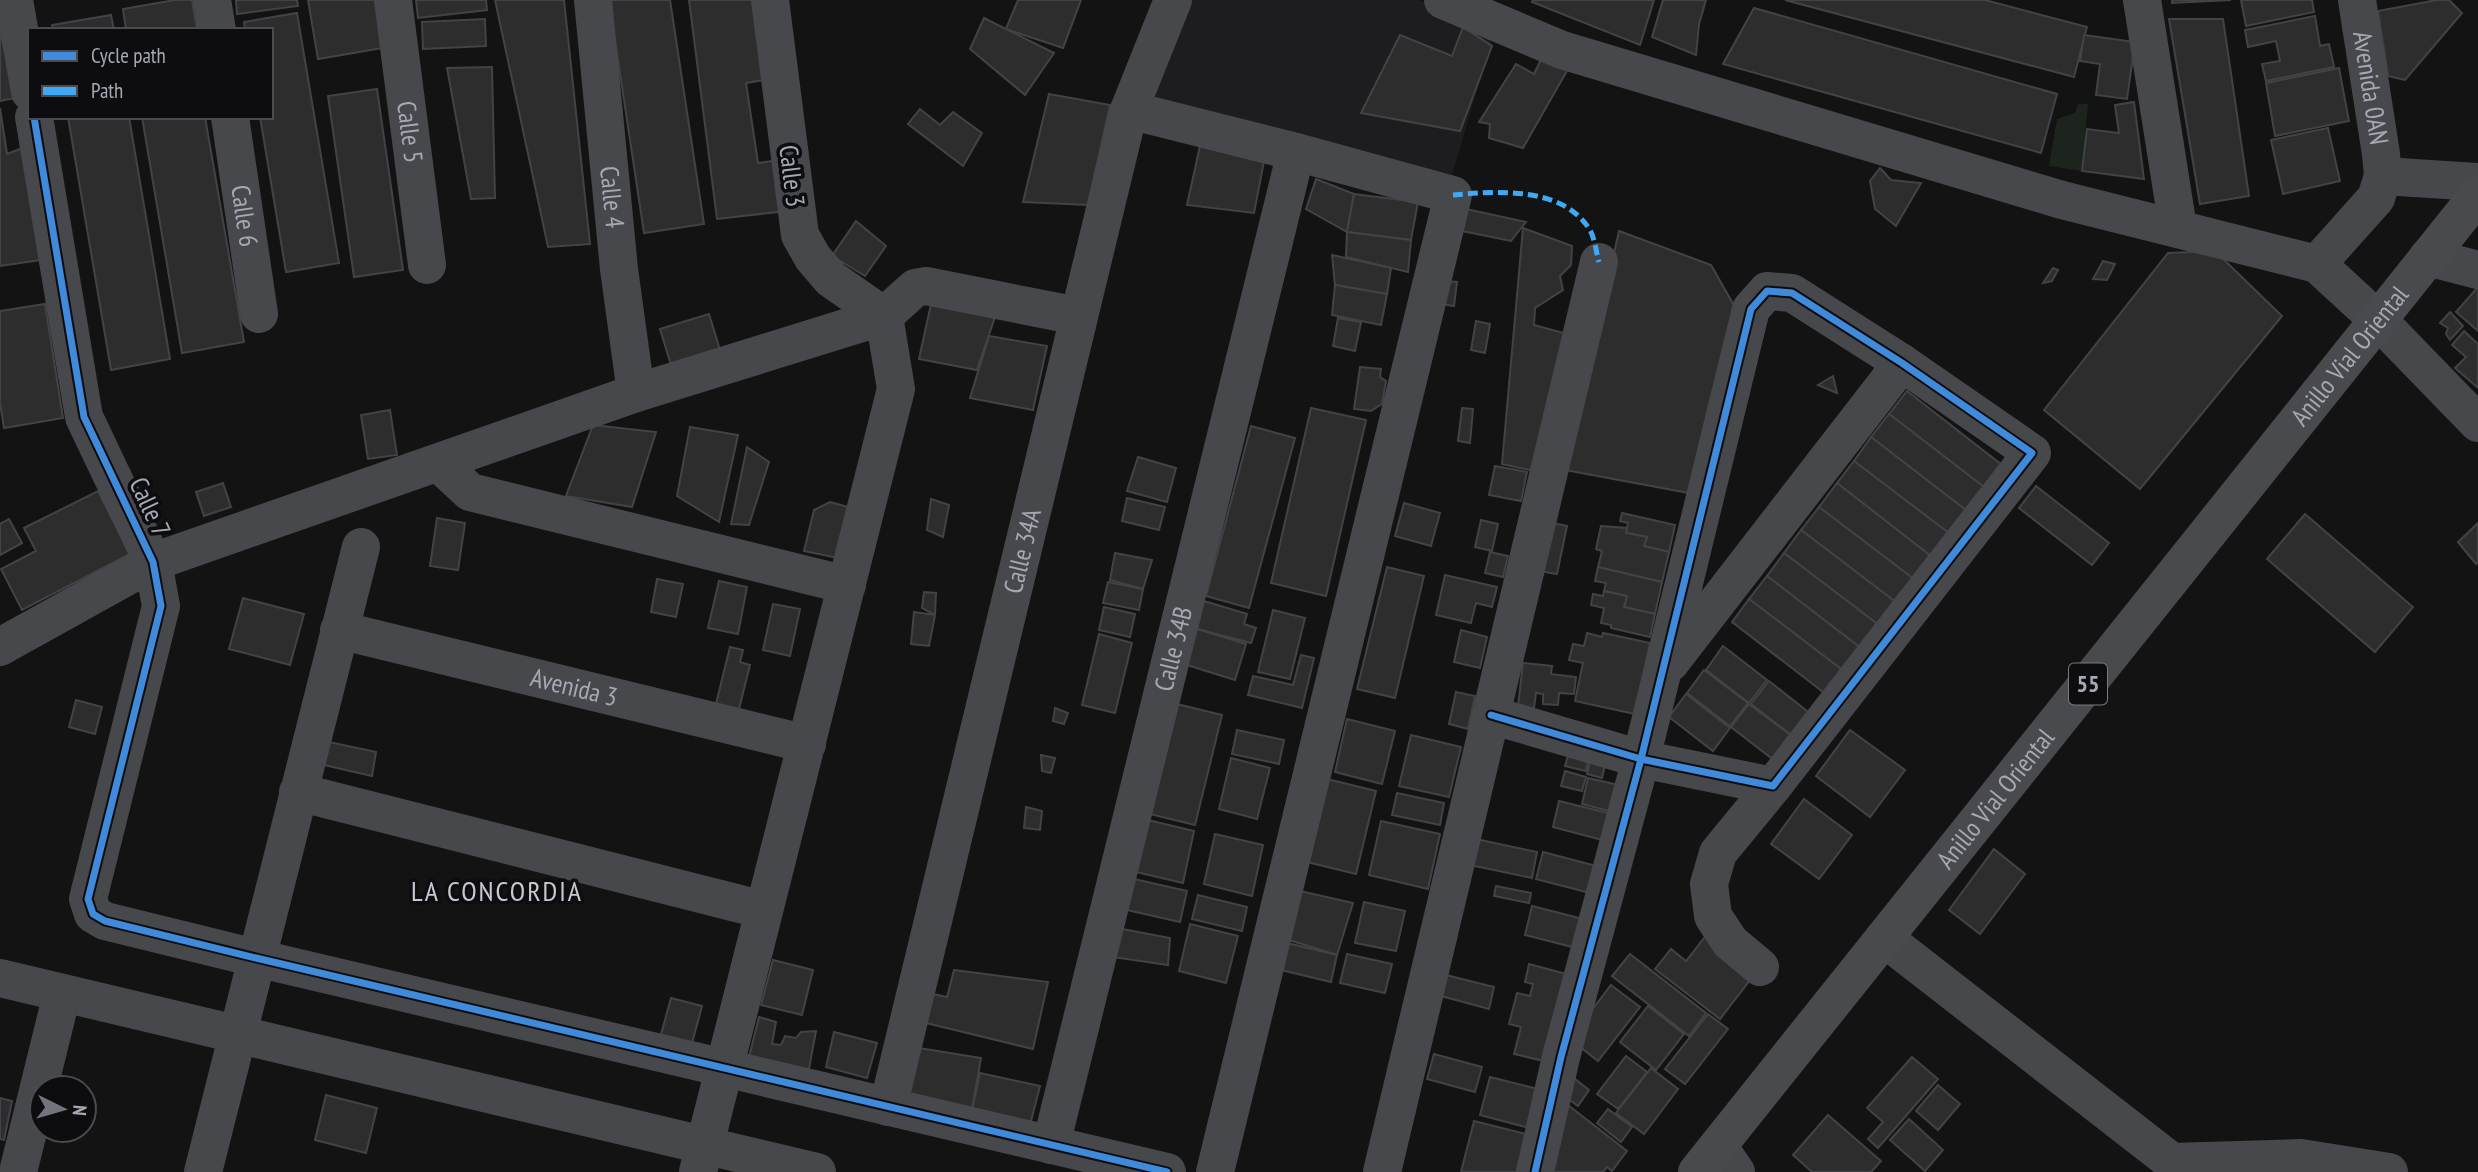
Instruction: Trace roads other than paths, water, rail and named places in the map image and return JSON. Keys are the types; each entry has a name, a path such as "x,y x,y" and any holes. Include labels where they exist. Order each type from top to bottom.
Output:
{"highway":[{"name":"Anillo Vial Oriental","path":"1717,1163 1884,937 2478,195"}],"street":[{"path":"212,0 217,28"},
{"name":"Calle 5","path":"393,0 427,265"},
{"name":"Calle 4","path":"593,0 619,269 636,393"},
{"name":"Calle 3","path":"770,0 800,235 813,258 831,279 884,316"},
{"name":"Calle 34A","path":"888,1107 1129,110 1173,0"},
{"path":"1443,0 1562,50 2062,200 2317,264 2378,320 2478,423"},
{"path":"2142,0 2178,228"},
{"name":"Avenida 0AN","path":"2357,0 2383,176"},
{"path":"13,1 28,81"},
{"path":"1129,110 1452,195 1215,1172"},
{"name":"Calle 7","path":"34,119 84,417 153,562 161,606 88,900 93,914 105,921 256,958"},
{"name":"Calle 6","path":"230,119 259,314"},
{"name":"Calle 34B","path":"1051,1145 1296,152"},
{"path":"2317,264 2376,198 2383,176 2478,182"},
{"path":"2428,257 2478,270"},
{"path":"1382,1172 1599,262"},
{"path":"0,646 153,562 636,393 884,316 915,288 926,286 1078,316"},
{"path":"1535,1172 1561,1057 1641,759 1751,309 1767,291 1791,293 1902,363 2032,453 1718,853 1709,884 1713,916 1730,942 1760,967"},
{"path":"701,1159 896,389 884,316"},
{"path":"1662,674 1902,363"},
{"path":"439,463 470,492 846,585"},
{"path":"203,1172 360,547"},
{"name":"Avenida 3","path":"339,630 807,744"},
{"path":"1491,715 1641,759 1773,786"},
{"path":"298,792 764,911"},
{"path":"1884,937 2174,1167 2301,1158 2389,1172"},
{"path":"256,958 1167,1172"},
{"path":"0,978 237,1035 701,1159 817,1172"},
{"path":"13,1168 62,993"}],"district":[{"name":"LA CONCORDIA","path":"497,891"}]}
